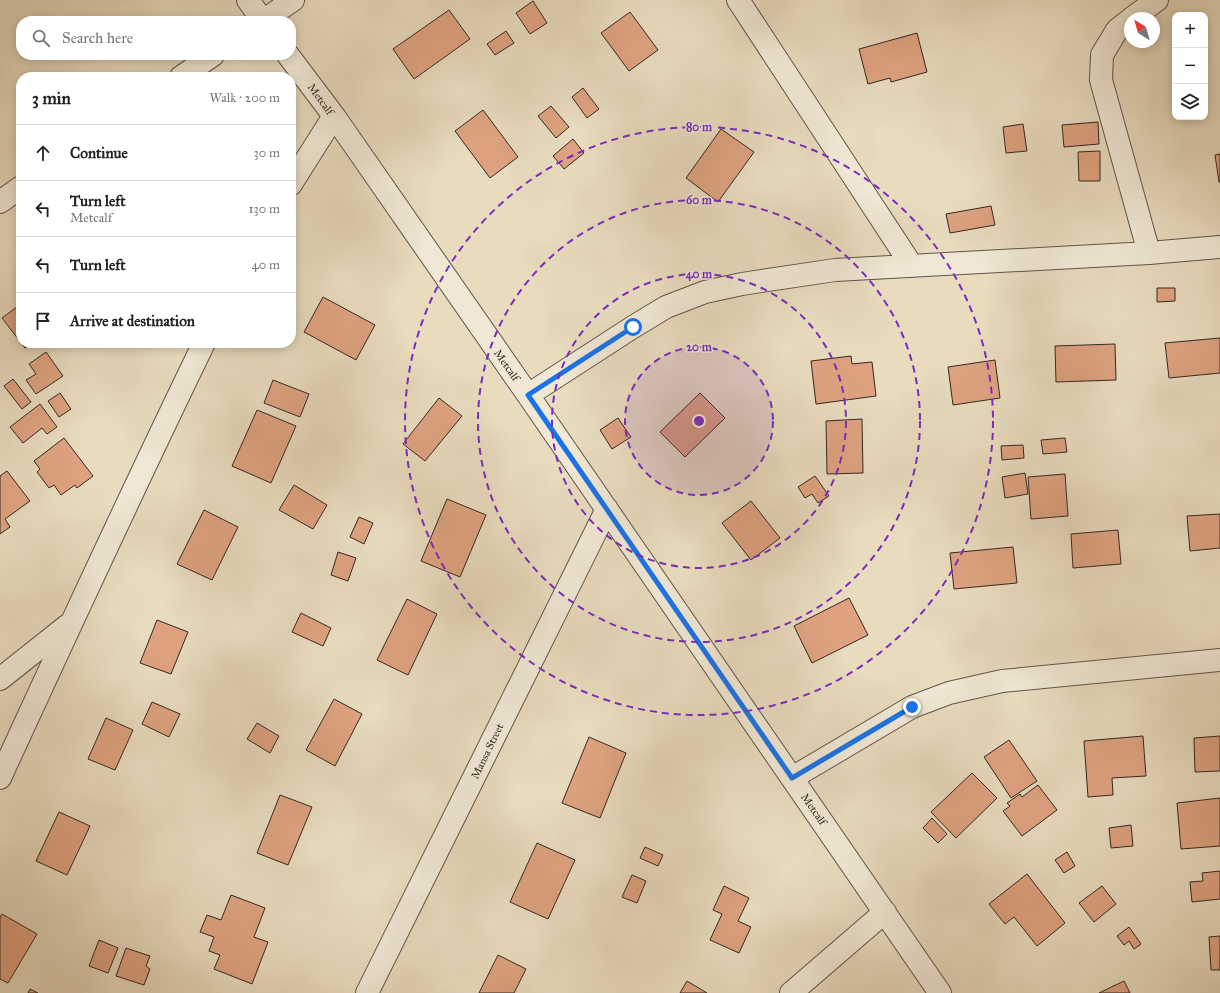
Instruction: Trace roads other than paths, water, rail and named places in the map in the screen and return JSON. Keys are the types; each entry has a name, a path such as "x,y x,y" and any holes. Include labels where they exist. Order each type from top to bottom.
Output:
{"street":[{"path":"248,0 259,16"},
{"path":"270,16 293,0"},
{"path":"738,0 912,266"},
{"path":"1140,12 1156,0"},
{"path":"1124,24 1117,30 1102,55 1101,80 1149,253"},
{"path":"188,72 206,60"},
{"name":"Metcalf","path":"292,60 334,116 528,395 940,993"},
{"path":"296,176 334,116"},
{"path":"0,202 16,191"},
{"path":"528,395 666,307 705,292 742,284 835,270 1149,253 1220,247"},
{"path":"0,778 71,623 202,348"},
{"name":"Mansa Street","path":"367,993 607,509"},
{"path":"0,679 71,623"},
{"path":"792,778 912,707 949,693 1002,681 1220,660"},
{"path":"791,993 885,912"}]}
